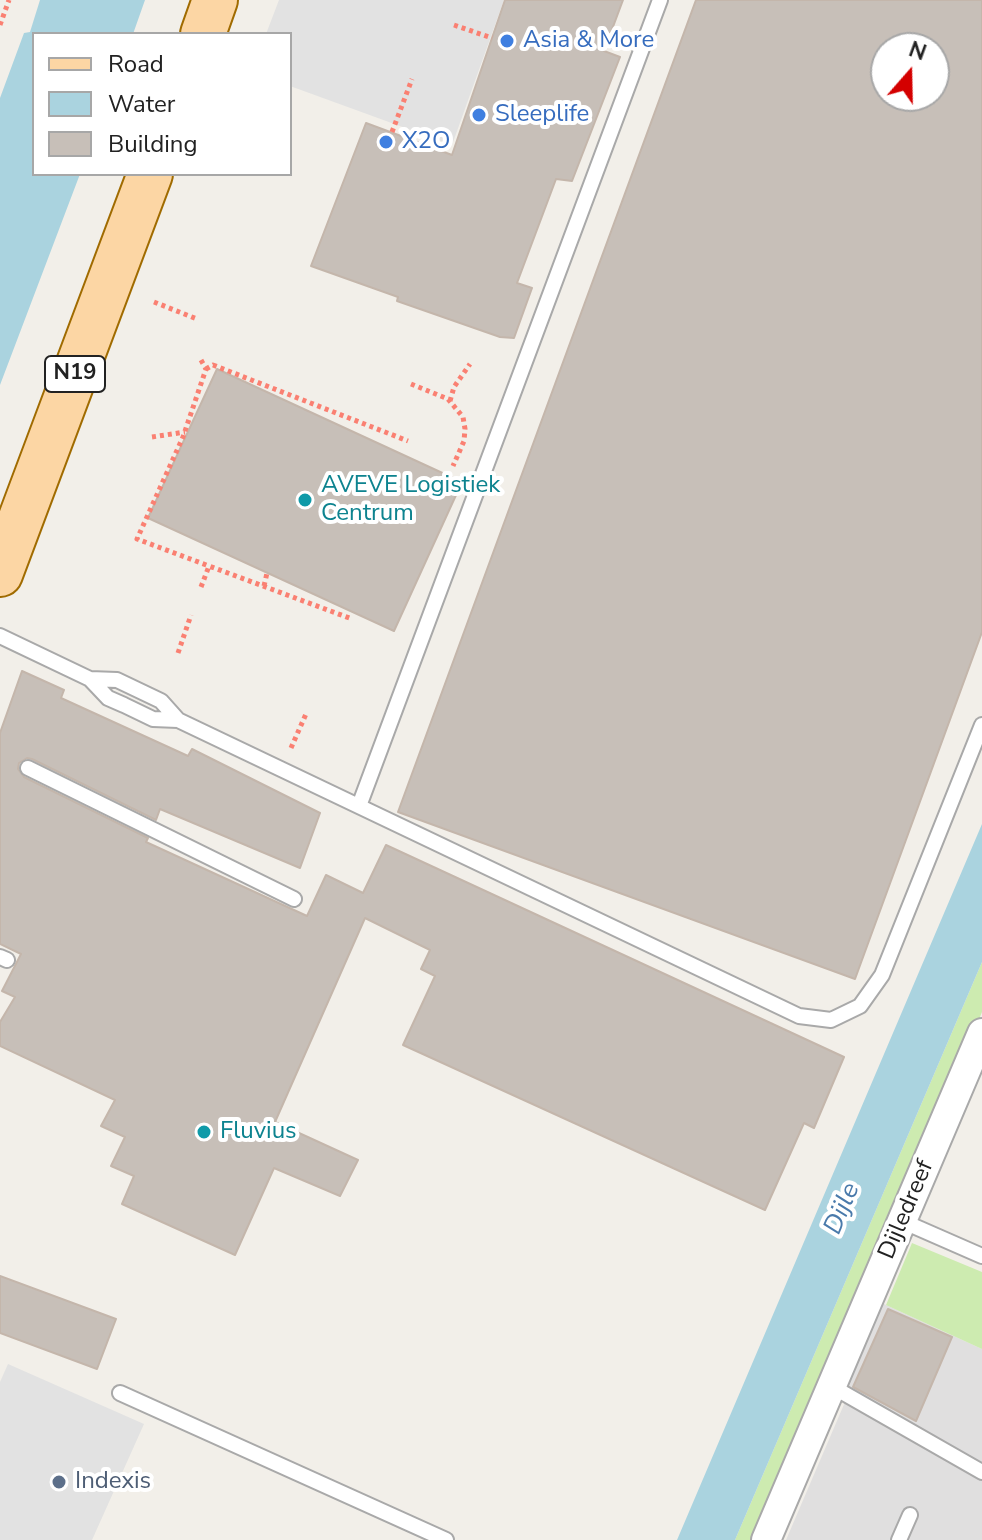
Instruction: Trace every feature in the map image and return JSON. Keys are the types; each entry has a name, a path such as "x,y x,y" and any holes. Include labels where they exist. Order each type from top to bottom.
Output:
{"main road":[{"path":"204,32 215,0"},
{"name":"N19","path":"0,574 149,176"}],"street":[{"name":"Dijledreef","path":"766,1540 982,1033"}],"lane":[{"path":"359,806 660,0"},
{"path":"0,636 90,679 108,698 153,719 178,720 799,1016 831,1020 860,1006 882,975 982,725"},
{"path":"28,768 294,899"},
{"path":"902,1221 982,1256"},
{"path":"833,1387 982,1472"},
{"path":"120,1393 446,1540"},
{"path":"899,1540 910,1515"}],"path":[{"path":"0,25 9,0"},
{"path":"454,25 492,38"},
{"path":"392,132 412,79"},
{"path":"154,302 197,319"},
{"path":"201,360 206,369"},
{"path":"450,401 454,387 470,364"},
{"path":"352,619 137,539 185,432 206,369 213,365 408,441"},
{"path":"411,384 450,401 463,417 464,441 453,466"},
{"path":"152,437 185,432"},
{"path":"201,587 209,566"},
{"path":"264,586 267,573"},
{"path":"178,653 191,615"},
{"path":"291,748 306,714"}],"shaded area":[{"path":"279,0 504,0 452,145 292,87 292,32 267,32"},
{"path":"860,1293 982,1349 982,1540 786,1540 851,1388 825,1373"},
{"name":"Indexis","path":"8,1364 144,1424 92,1540 0,1540 0,1382"}],"green space":[{"path":"982,962 982,1012 964,1056 755,1540 735,1540"},
{"path":"912,1243 982,1272 982,1349 886,1305"}],"water":[{"path":"40,0 145,0 134,32 32,32 32,176 79,176 0,385 0,98 24,33 30,32"},
{"name":"Dijle","path":"982,824 982,962 735,1540 677,1540"}],"building":[{"path":"505,0 623,0 604,51 620,57 572,181 556,179 517,283 532,288 514,338 500,337 397,301 398,297 311,266 366,123 452,155"},
{"path":"696,0 982,0 982,632 855,979 398,812"},
{"name":"AVEVE Logistiek Centrum","path":"217,369 462,482 394,631 148,518"},
{"path":"22,671 64,690 61,698 188,756 192,749 320,813 300,868 160,809 156,820 32,759 27,758 19,763 18,769 24,777 148,838 146,842 307,916 326,875 363,893 386,845 844,1057 814,1128 804,1123 765,1210 403,1045 435,976 421,969 430,950 365,918 275,1122 358,1160 340,1196 274,1168 235,1255 122,1204 134,1176 111,1166 125,1137 101,1126 115,1100 0,1046 0,1022 15,997 2,991 21,954 0,944 0,733"},
{"path":"0,1276 116,1319 97,1369 0,1333"},
{"path":"888,1309 952,1337 916,1421 853,1387"}],"place":[{"name":"Asia & More","path":"507,41"},
{"name":"Sleeplife","path":"479,115"},
{"name":"X2O","path":"386,142"},
{"name":"AVEVE Logistiek Centrum","path":"305,500"},
{"name":"Fluvius","path":"204,1132"},
{"name":"Indexis","path":"59,1482"}]}
